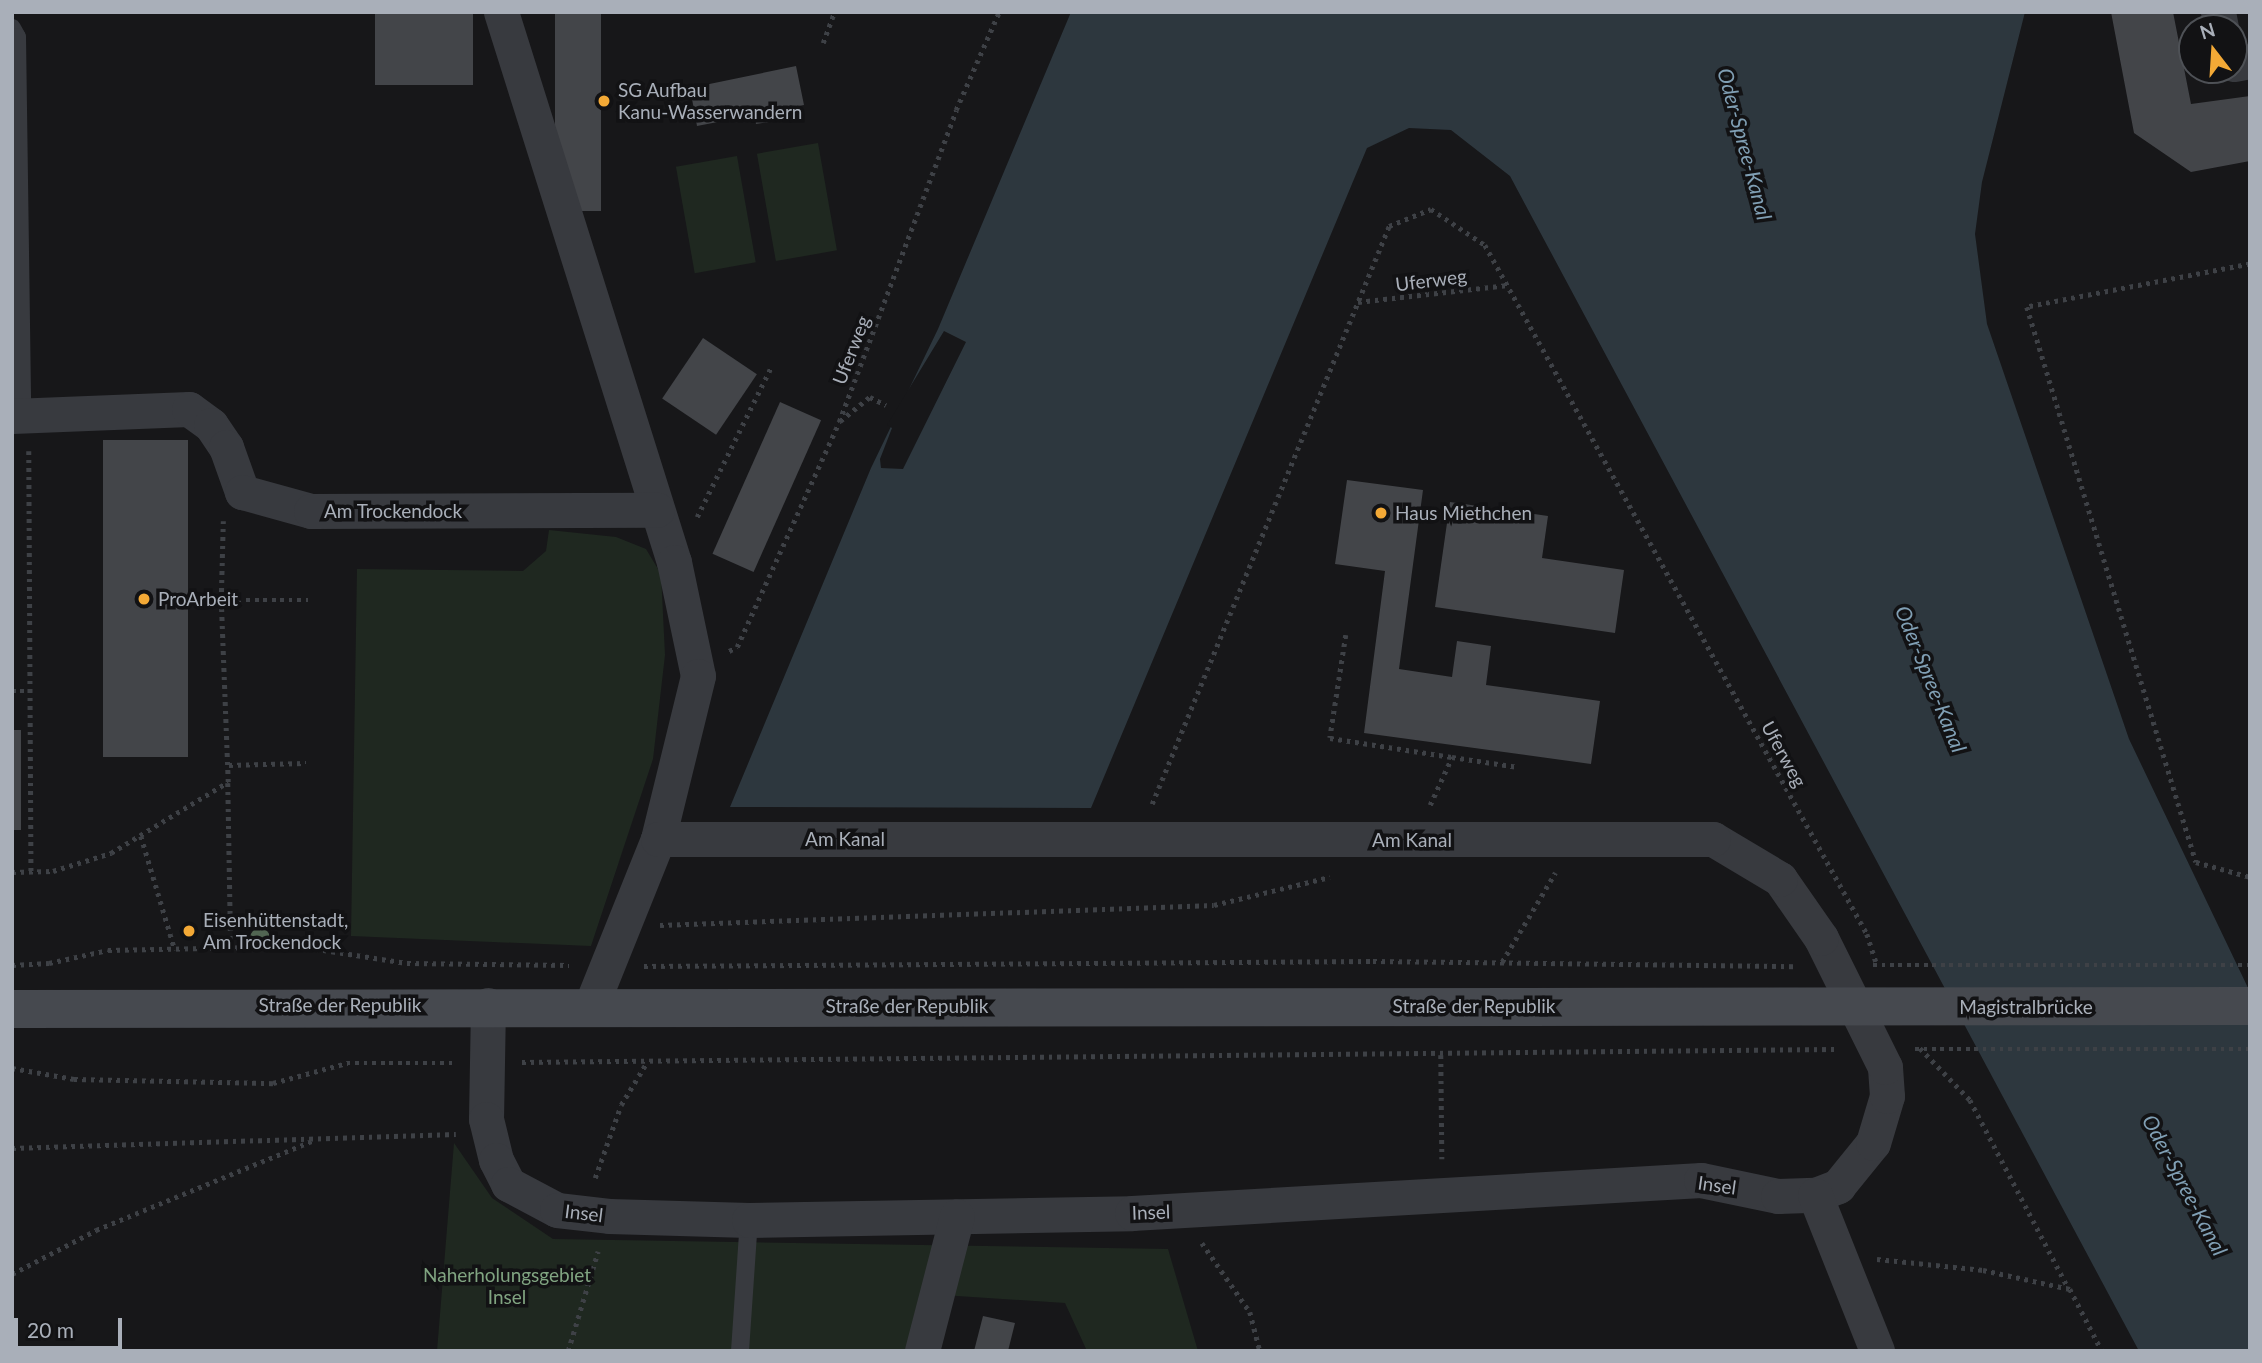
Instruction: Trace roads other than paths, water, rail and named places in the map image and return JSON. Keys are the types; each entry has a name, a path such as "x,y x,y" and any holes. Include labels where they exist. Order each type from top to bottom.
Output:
{"main road":[{"name":"Straße der Republik","path":"12,1009 488,1005 1802,1007"},
{"name":"Magistralbrücke","path":"1802,1007 2250,1006"}],"street":[{"path":"501,12 674,562 698,676 658,839 591,1006"},
{"name":"Am Trockendock","path":"17,416 189,409 211,425 226,447 242,492 311,511 657,510"},
{"name":"Am Kanal","path":"658,839 1713,839 1780,879 1821,938 1885,1067 1887,1096 1873,1143 1838,1186 1815,1195"},
{"name":"Insel","path":"488,1005 486,1062 490,1133 508,1184 557,1210 599,1215 749,1220 1180,1211 1701,1180 1778,1196 1815,1195"},
{"path":"1815,1195 1877,1351"},
{"path":"922,1351 957,1216"}],"lane":[{"path":"12,28 18,37 17,416"},
{"path":"740,1351 749,1220"}],"water":[{"name":"Oder-Spree-Kanal","path":"1071,12 2025,12 1982,182 1975,234 1987,324 2129,739 2250,992 2250,1351 2139,1351 1510,176 1451,130 1409,128 1367,148 1091,808 730,807 871,468 938,329"}],"place":[{"name":"SG Aufbau Kanu-Wasserwandern","path":"604,101"},
{"name":"Haus Miethchen","path":"1381,513"},
{"name":"ProArbeit","path":"144,599"},
{"name":"Eisenhüttenstadt, Am Trockendock","path":"189,931"}],"park label":[{"name":"Naherholungsgebiet Insel","path":"507,1286"}]}
